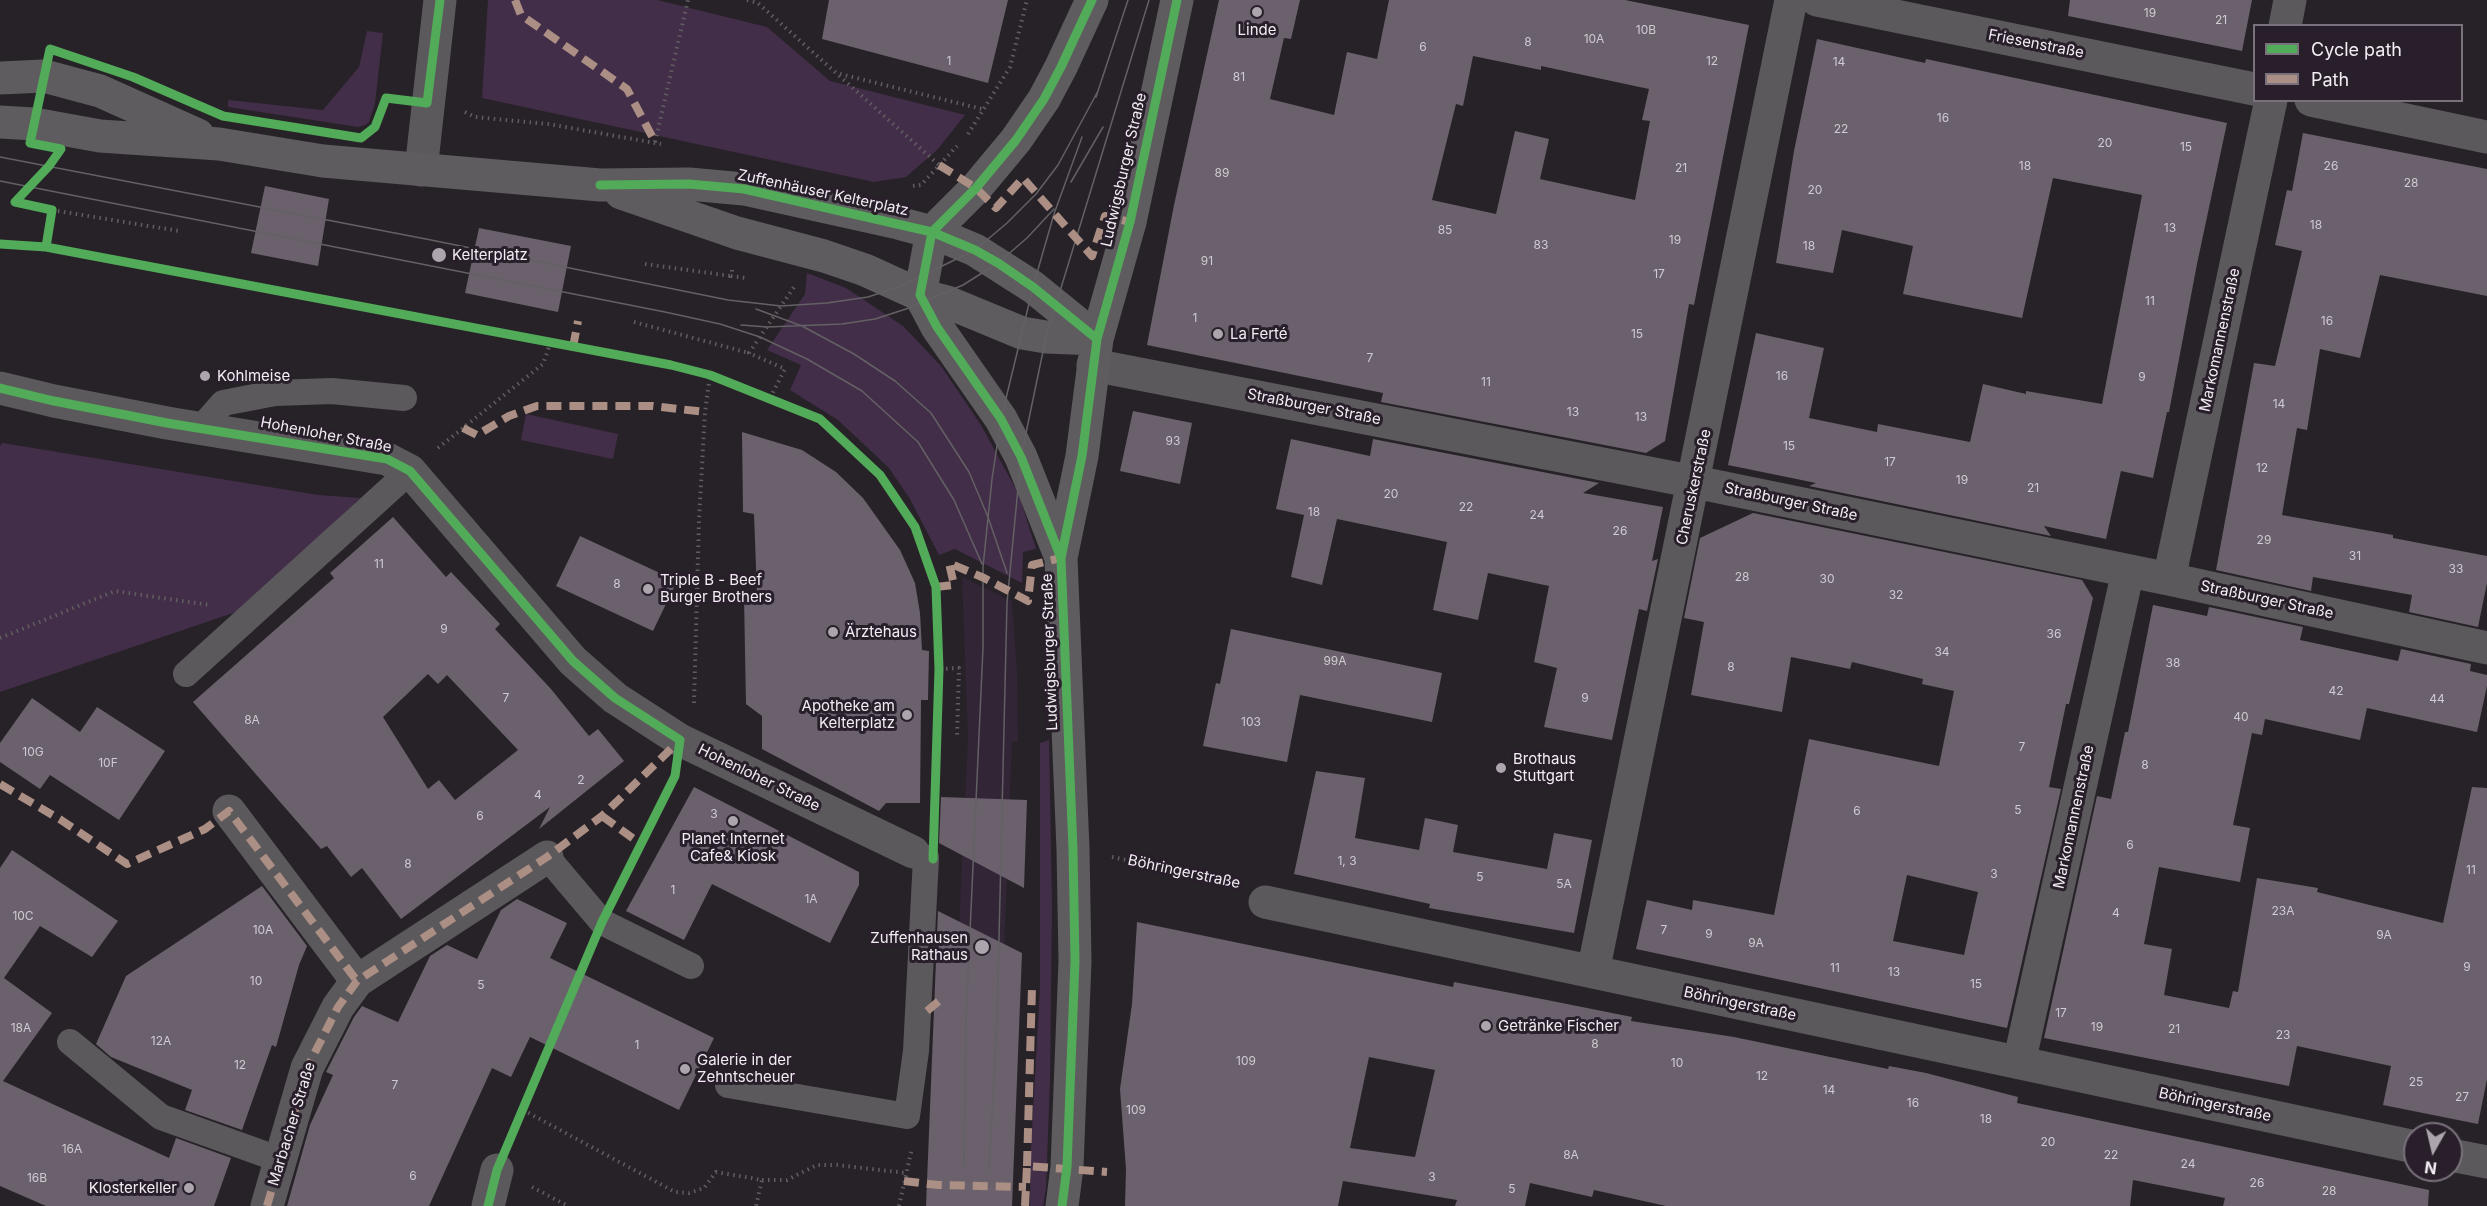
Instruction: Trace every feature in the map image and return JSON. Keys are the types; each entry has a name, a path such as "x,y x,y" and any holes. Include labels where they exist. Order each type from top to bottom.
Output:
{"main road":[{"path":"1061,558 1020,457 1001,419 937,327 920,295 932,232 976,188 1016,140 1055,78 1092,0"},
{"name":"Ludwigsburger Straße","path":"1062,1206 1067,1167 1075,961 1073,849 1061,558 1082,456 1095,352 1130,222 1177,0"},
{"name":"Zuffenhäuser Kelterplatz","path":"0,78 44,76 100,91 219,144"},
{"name":"Zuffenhäuser Kelterplatz","path":"0,122 34,124 100,136 219,144 323,161 421,170 600,185 689,184 744,189 932,232 975,250 1033,287 1095,352"},
{"name":"Zuffenhäuser Kelterplatz","path":"600,185 737,233 824,256 865,270 920,295 947,302 1022,333 1095,352"}],"street":[{"path":"421,170 440,0"},
{"name":"Cheruskerstraße","path":"1593,972 1695,482 1791,0"},
{"name":"Friesenstraße","path":"1817,0 2253,89"},
{"path":"2285,24 2290,0"},
{"name":"Markomannenstraße","path":"2169,579 2271,102"},
{"path":"2321,102 2487,137"},
{"name":"Straßburger Straße","path":"1095,352 1695,482 2169,579 2487,648"},
{"name":"Hohenloher Straße","path":"0,388 54,401 201,428 387,459 410,471 573,661 615,698 680,740 914,852"},
{"name":"Markomannenstraße","path":"2019,1063 2128,571"},
{"path":"229,811 357,981"},
{"name":"Marbacher Straße","path":"267,1206 307,1068 338,1007 357,981 547,857"},
{"name":"Böhringerstraße","path":"1265,902 2403,1144"},
{"path":"2463,1157 2487,1162"},
{"path":"488,1206 497,1170"}],"lane":[{"path":"201,428 224,403 275,393 332,392 404,398"},
{"path":"186,674 410,471"},
{"path":"728,1085 907,1116 916,1051 926,858 914,852"},
{"path":"547,857 602,922 692,966"},
{"path":"70,1042 161,1117 281,1160"}],"path":[{"path":"654,142 688,0"},
{"path":"747,0 758,3 939,165 959,144"},
{"path":"966,137 1010,67 1027,0"},
{"path":"839,74 982,109"},
{"path":"427,103 452,106 475,117 548,124 666,145"},
{"path":"52,210 179,231"},
{"path":"731,276 737,233"},
{"path":"645,264 753,278"},
{"path":"749,353 797,282 786,281"},
{"path":"634,322 749,353 785,369 770,398"},
{"path":"410,471 543,364 550,344 671,365 710,375 820,419 880,475 915,527 936,587 939,669 934,826"},
{"path":"680,740 694,706 699,520 705,412 710,375"},
{"path":"0,638 115,591 254,613"},
{"path":"939,669 959,668 957,738"},
{"path":"523,1110 675,1192 689,1192 704,1188 716,1172 762,1180 787,1180 817,1165 837,1165 906,1173 899,1206"},
{"path":"756,1206 762,1180"}],"shaded area":[{"path":"488,0 657,0 767,27 830,81 965,115 937,150 906,177 874,182 482,98"},
{"path":"367,31 383,33 375,103 369,122 365,125 358,127 228,107 228,100 323,110 359,67"},
{"path":"807,273 846,288 903,326 941,366 981,425 1019,495 1036,549 1023,552 1022,583 955,549 939,555 910,499 889,468 838,420 790,390 801,365 767,350 805,294"},
{"path":"526,414 618,434 613,459 521,440"},
{"path":"3,443 318,495 360,498 242,610 0,692 0,446"},
{"path":"962,577 1012,601 1017,671 1018,742 1012,741 998,1119 950,1115 968,739"},
{"path":"1049,740 1052,906 1046,1187 1043,1206 1030,1206 1040,987 1040,743"}],"building":[{"path":"829,0 1008,0 988,83 822,39"},
{"path":"1219,0 1300,0 1291,39 1284,38 1270,99 1334,115 1347,52 1377,59 1389,0 1625,0 1749,25 1694,305 1689,304 1665,441 1646,453 1381,402 1383,393 1147,345 1174,205","holes":["1473,56 1541,70 1541,66 1649,89 1642,120 1650,121 1635,200 1540,179 1549,139 1515,131 1496,214 1432,200 1456,104 1463,106"]},
{"path":"2070,0 2252,0 2242,51 2068,16"},
{"path":"1817,39 1925,63 1926,59 2227,123 2169,412 2167,412 2153,478 2121,471 2106,539 2044,526 2051,536 1809,486 1816,483 1728,465 1756,333 1824,348 1809,418 1877,432 1878,424 1970,442 1983,384 2026,394 2026,391 2102,404 2142,195 2053,178 2022,318 1903,294 1913,246 1842,230 1833,273 1776,263 1794,151"},
{"path":"2303,133 2487,169 2487,296 2380,275 2360,358 2320,349 2307,430 2297,428 2282,515 2393,535 2393,538 2487,556 2487,583 2478,627 2409,612 2412,595 2313,577 2311,591 2216,570 2254,363 2275,366 2302,251 2275,245 2287,190 2292,191"},
{"path":"265,186 329,199 318,266 251,253"},
{"path":"479,228 571,246 558,312 465,293"},
{"path":"1133,411 1192,423 1180,484 1120,471"},
{"name":"Ärztehaus","path":"742,432 802,450 836,472 863,498 900,550 915,583 920,613 922,650 929,651 928,700 921,700 920,803 886,803 879,811 762,749 762,716 746,704 744,597 757,593 754,514 743,512"},
{"path":"1291,439 1370,456 1373,439 1599,483 1583,493 1663,507 1652,561 1658,559 1647,611 1639,609 1612,740 1544,727 1557,668 1534,662 1549,586 1488,573 1478,620 1433,610 1447,542 1337,519 1322,585 1291,577 1304,515 1276,509"},
{"path":"1753,513 2082,580 2093,598 2069,704 2066,704 2049,787 2061,789 2007,1028 1636,949 1647,900 1692,910 1693,900 1774,915 1809,739 1939,766 1954,691 1922,684 1923,679 1852,662 1850,669 1791,657 1782,712 1691,695 1704,622 1684,618 1700,538","holes":["1907,875 1978,892 1964,955 1893,941"]},
{"path":"393,517 446,577 451,572 500,624 495,629 551,689 589,736 598,729 624,761 539,829 550,807 401,919 362,868 351,877 327,846 321,849 193,702 334,578 330,573","holes":["428,674 438,684 447,675 518,750 455,800 439,780 428,789 383,717"]},
{"path":"580,536 677,581 653,631 556,586"},
{"path":"2153,605 2207,616 2209,607 2303,627 2300,640 2398,661 2401,649 2471,664 2470,671 2487,675 2487,686 2477,732 2367,708 2360,740 2265,719 2262,735 2252,733 2233,825 2250,828 2240,882 2159,867 2144,944 2172,949 2164,995 2229,1008 2233,991 2238,992 2257,878 2318,888 2317,892 2443,923 2472,787 2487,788 2487,1079 2478,1124 2383,1105 2391,1066 2297,1046 2289,1086 2044,1038 2097,796 2111,799 2125,732 2128,732"},
{"path":"1231,629 1442,673 1432,722 1300,695 1287,762 1203,746 1216,683 1220,684"},
{"path":"32,698 80,732 97,707 165,751 119,820 50,775 40,789 0,762 0,743"},
{"path":"1316,771 1365,778 1355,838 1419,850 1425,818 1458,825 1453,852 1547,869 1554,833 1592,840 1574,933 1429,908 1430,904 1294,874"},
{"path":"694,787 859,872 859,885 830,943 712,884 684,940 626,911"},
{"path":"941,797 1027,800 1024,888 939,843"},
{"path":"12,850 118,921 92,957 40,926 4,978 52,1013 3,1081 169,1158 176,1138 231,1158 214,1206 46,1206 0,1186 0,868"},
{"path":"262,886 307,946 299,965 276,1047 272,1045 242,1130 185,1110 192,1090 111,1057 96,1044 126,976"},
{"path":"517,899 567,923 550,958 714,1038 679,1110 530,1037 511,1077 492,1068 429,1206 287,1206 310,1125 333,1075 326,1072 362,1006 398,1022 430,956 447,945 477,959 501,910"},
{"path":"938,911 1022,953 1012,1206 926,1206"},
{"path":"1137,922 1453,987 1454,982 1632,1017 1631,1021 1734,1037 1888,1069 1889,1066 1926,1073 2018,1097 2017,1103 2429,1190 2428,1206 2223,1206 2225,1198 2133,1180 2130,1206 1666,1206 1594,1190 1592,1197 1530,1183 1525,1206 1455,1206 1457,1200 1343,1181 1338,1206 1125,1206 1126,1169 1120,1089 1132,1004","holes":["1369,1057 1435,1070 1415,1157 1350,1148"]}],"tram line":[{"path":"1096,97 1128,0"},
{"path":"989,1170 997,1021 1007,603 1021,457 1046,337 1149,0"},
{"path":"0,157 728,300 781,306 868,297 901,286 975,250 1036,194 1058,165 1098,91"},
{"path":"1071,182 1103,127"},
{"path":"964,1167 966,1019 983,648 983,567 992,479 1001,419 1033,287 1054,214 1082,137"},
{"path":"0,181 665,312 720,324 760,337 807,359 862,391 918,442 954,500 982,564"},
{"path":"741,325 767,327 842,324 875,319 906,309 963,285 998,263 1027,238 1054,209"},
{"path":"756,309 802,326 854,354 895,381 931,413 969,472 988,517 1007,573"}],"marked path":[{"path":"515,0 521,15 627,89 655,142"},
{"path":"939,165 976,188 996,208 1023,178 1092,256 1105,216 1130,222"},
{"path":"573,347 578,321"},
{"path":"463,428 477,435 509,416 537,406 653,406 705,412"},
{"path":"936,587 954,585 949,563 1028,601 1032,565 1061,558"},
{"path":"267,1206 307,1068 338,1007 357,981 547,857 602,816 679,741"},
{"path":"0,784 61,820 127,864 205,829 229,811 357,981"},
{"path":"602,816 641,844"},
{"path":"1027,1166 1032,987"},
{"path":"927,1011 939,1001"},
{"path":"1025,1206 1027,1166 1107,1172"},
{"path":"904,1181 938,1185 1026,1187"}],"cycle path":[{"path":"46,247 52,210 15,202 49,166 61,149 30,143 50,49 133,77 223,116 361,138 375,127 386,98 427,103 440,0"},
{"path":"1061,558 1021,457 1001,419 937,327 920,295 932,232 976,188 1016,140 1044,99 1092,0"},
{"path":"1062,1206 1067,1167 1075,961 1073,849 1061,558 1082,456 1097,339 1130,222 1177,0"},
{"path":"600,185 689,184 744,189 932,232 975,250 998,263 1033,287 1097,339"},
{"path":"0,244 46,247 671,365 710,375 820,419 880,475 915,527 936,587 939,669 933,859"},
{"path":"0,388 167,423 387,459 410,471 573,661 615,698 680,740 675,776 602,922 497,1170 488,1206"}],"place":[{"name":"Linde","path":"1257,12"},
{"name":"Kelterplatz","path":"439,255"},
{"name":"La Ferté","path":"1218,334"},
{"name":"Kohlmeise","path":"205,376"},
{"name":"Triple B - Beef Burger Brothers","path":"648,589"},
{"name":"Ärztehaus","path":"833,632"},
{"name":"Apotheke am Kelterplatz","path":"907,715"},
{"name":"Brothaus Stuttgart","path":"1501,768"},
{"name":"Planet Internet Cafe& Kiosk","path":"733,821"},
{"name":"Zuffenhausen Rathaus","path":"982,947"},
{"name":"Getränke Fischer","path":"1486,1026"},
{"name":"Galerie in der Zehntscheuer","path":"685,1069"},
{"name":"Klosterkeller","path":"189,1188"}]}
